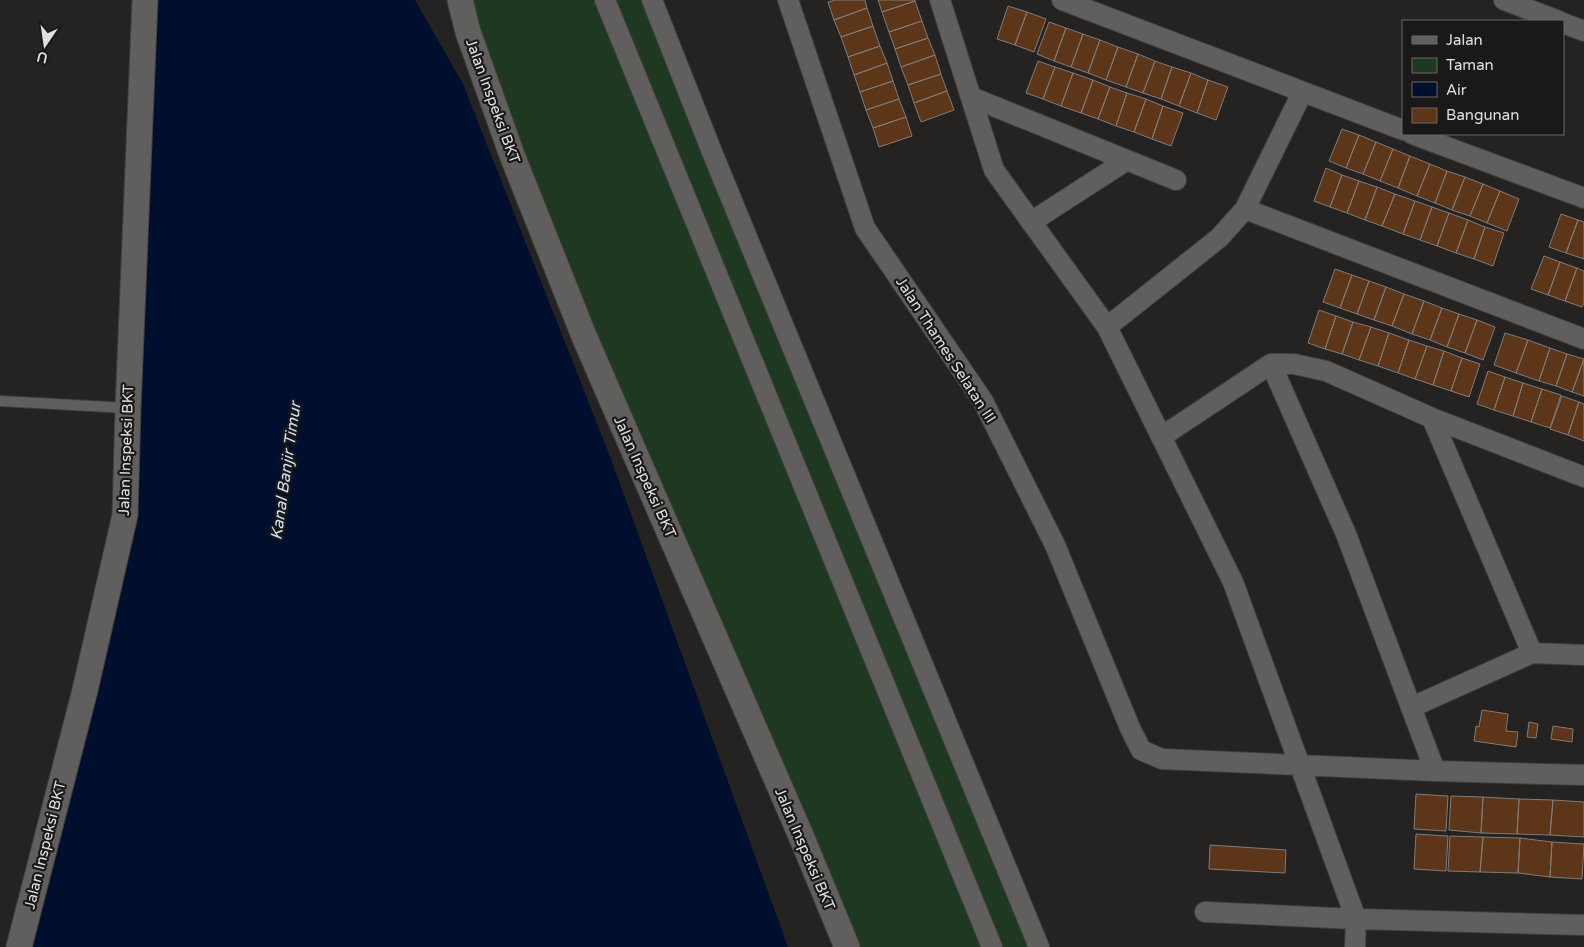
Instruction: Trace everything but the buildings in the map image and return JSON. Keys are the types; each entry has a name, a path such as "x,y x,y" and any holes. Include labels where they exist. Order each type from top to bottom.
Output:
{"street":[{"name":"Jalan Inspeksi BKT","path":"19,947 85,690 125,515 145,0"},
{"name":"Jalan Inspeksi BKT","path":"460,0 468,32 512,155 584,336 802,838 847,947"},
{"path":"605,0 992,947"},
{"path":"652,0 1039,947"},
{"name":"Jalan Thames Selatan III","path":"788,0 865,228 983,402 1056,544 1130,728 1141,750 1162,759 1300,765"},
{"path":"940,0 994,170 1107,327 1233,582 1356,919 1355,947"},
{"path":"1062,0 1402,130"},
{"path":"1504,0 1556,20"},
{"path":"1564,23 1584,31"},
{"path":"1107,327 1219,238 1244,209 1302,92"},
{"path":"971,97 1176,180"},
{"path":"1415,135 1584,198"},
{"path":"1031,222 1126,160"},
{"path":"1244,209 1584,339"},
{"path":"1161,437 1271,364 1294,364 1326,371 1432,418 1584,477"},
{"path":"1271,364 1346,534 1435,771"},
{"path":"1432,418 1532,653"},
{"path":"1412,707 1532,653 1584,655"},
{"path":"1300,765 1435,771 1584,774"},
{"path":"1206,912 1356,919 1584,925"}],"lane":[{"path":"0,401 128,408"}],"green space":[{"path":"460,0 652,0 1039,947 848,947 793,819"}],"water":[{"name":"Kanal Banjir Timur","path":"151,0 415,0 463,84 611,459 788,947 28,947 128,536"}]}
